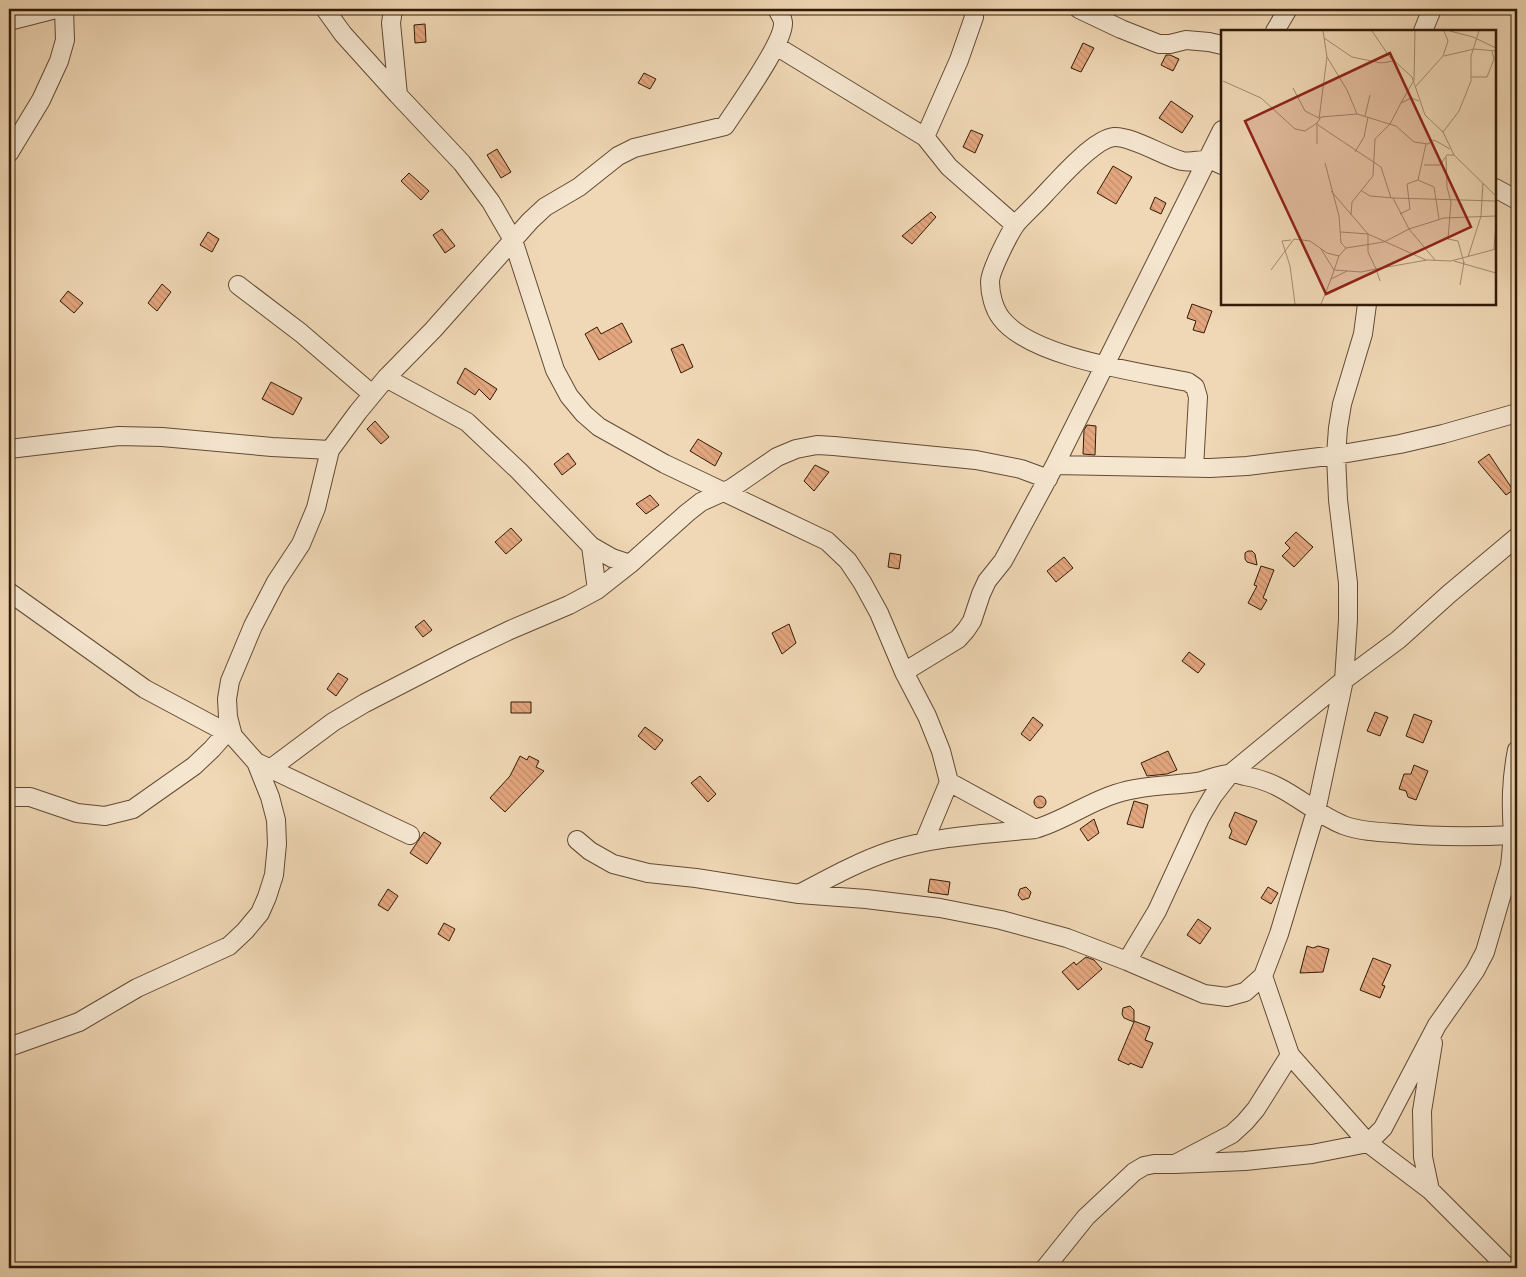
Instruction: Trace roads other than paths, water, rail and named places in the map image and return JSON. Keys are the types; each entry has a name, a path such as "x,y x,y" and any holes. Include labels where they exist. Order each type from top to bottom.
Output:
{"street":[{"path":"9,21 56,9"},
{"path":"9,153 41,100 59,61 65,40 64,9"},
{"path":"325,9 343,34 462,163 491,202 513,240 556,370 569,396 584,414 599,428 665,464 814,533 828,541 848,561 879,613 941,751 949,782 924,842"},
{"path":"394,9 391,23 398,95"},
{"path":"230,734 226,699 230,681 253,626 276,582 301,544 316,508 330,450 372,394 545,207 579,187 618,156 634,148 725,126 776,46 783,30 783,21 777,9"},
{"path":"925,136 959,60 974,16 973,9"},
{"path":"1079,9 1159,44 1170,44 1186,40 1221,45"},
{"path":"1278,29 1288,9"},
{"path":"1423,30 1432,9"},
{"path":"776,46 925,136 948,167 1015,226"},
{"path":"904,672 958,639 966,630 988,581 1003,561 1052,472 1104,365 1214,162 1221,134"},
{"path":"1194,468 1198,397 1195,387 1188,382 1104,365 1046,348 1032,341 1002,318 994,306 990,282 995,264 1015,226 1086,153 1107,139 1116,137 1128,140 1194,163 1214,162"},
{"path":"1496,189 1517,200"},
{"path":"238,285 301,333 372,394"},
{"path":"577,840 590,851 613,864 648,873 696,878 799,894 866,899 940,908 1001,920 1067,938 1204,994 1227,997 1245,992 1263,976 1279,934 1316,811 1344,680 1348,620 1348,583 1338,500 1336,454 1342,404 1363,334 1367,305"},
{"path":"386,378 451,412 477,430 591,546 612,558 630,564"},
{"path":"263,765 365,703 462,653 569,605 597,590 701,502 732,488 777,457 796,449 817,445 976,460 1021,469 1052,472 1247,466 1400,444 1517,413"},
{"path":"9,449 119,436 162,437 330,450"},
{"path":"1127,961 1157,911 1200,818 1213,796 1230,774 1344,680 1398,640 1517,537"},
{"path":"591,546 597,590"},
{"path":"9,592 145,689 230,734 263,765 410,835"},
{"path":"9,797 30,797 77,813 105,816 133,809 194,766 230,734"},
{"path":"1045,1268 1086,1217 1134,1172 1144,1166 1154,1164 1244,1162 1312,1154 1368,1143 1374,1138 1383,1128 1437,1025 1475,971 1485,952 1510,866 1515,836 1511,804 1512,776 1517,750"},
{"path":"9,1047 79,1022 137,988 229,946 246,930 260,913 274,875 277,844 276,820 263,765"},
{"path":"799,894 846,869 890,851 924,842 1035,829 1052,824 1113,794 1138,788 1199,782 1230,774 1255,778 1278,786 1299,798 1316,811 1344,825 1366,831 1421,836 1515,836"},
{"path":"949,782 1035,829"},
{"path":"1263,976 1290,1055 1368,1143 1430,1190 1508,1268"},
{"path":"1430,1190 1423,1157 1422,1112 1437,1025"},
{"path":"1175,1164 1232,1134 1245,1122 1290,1055"}]}
